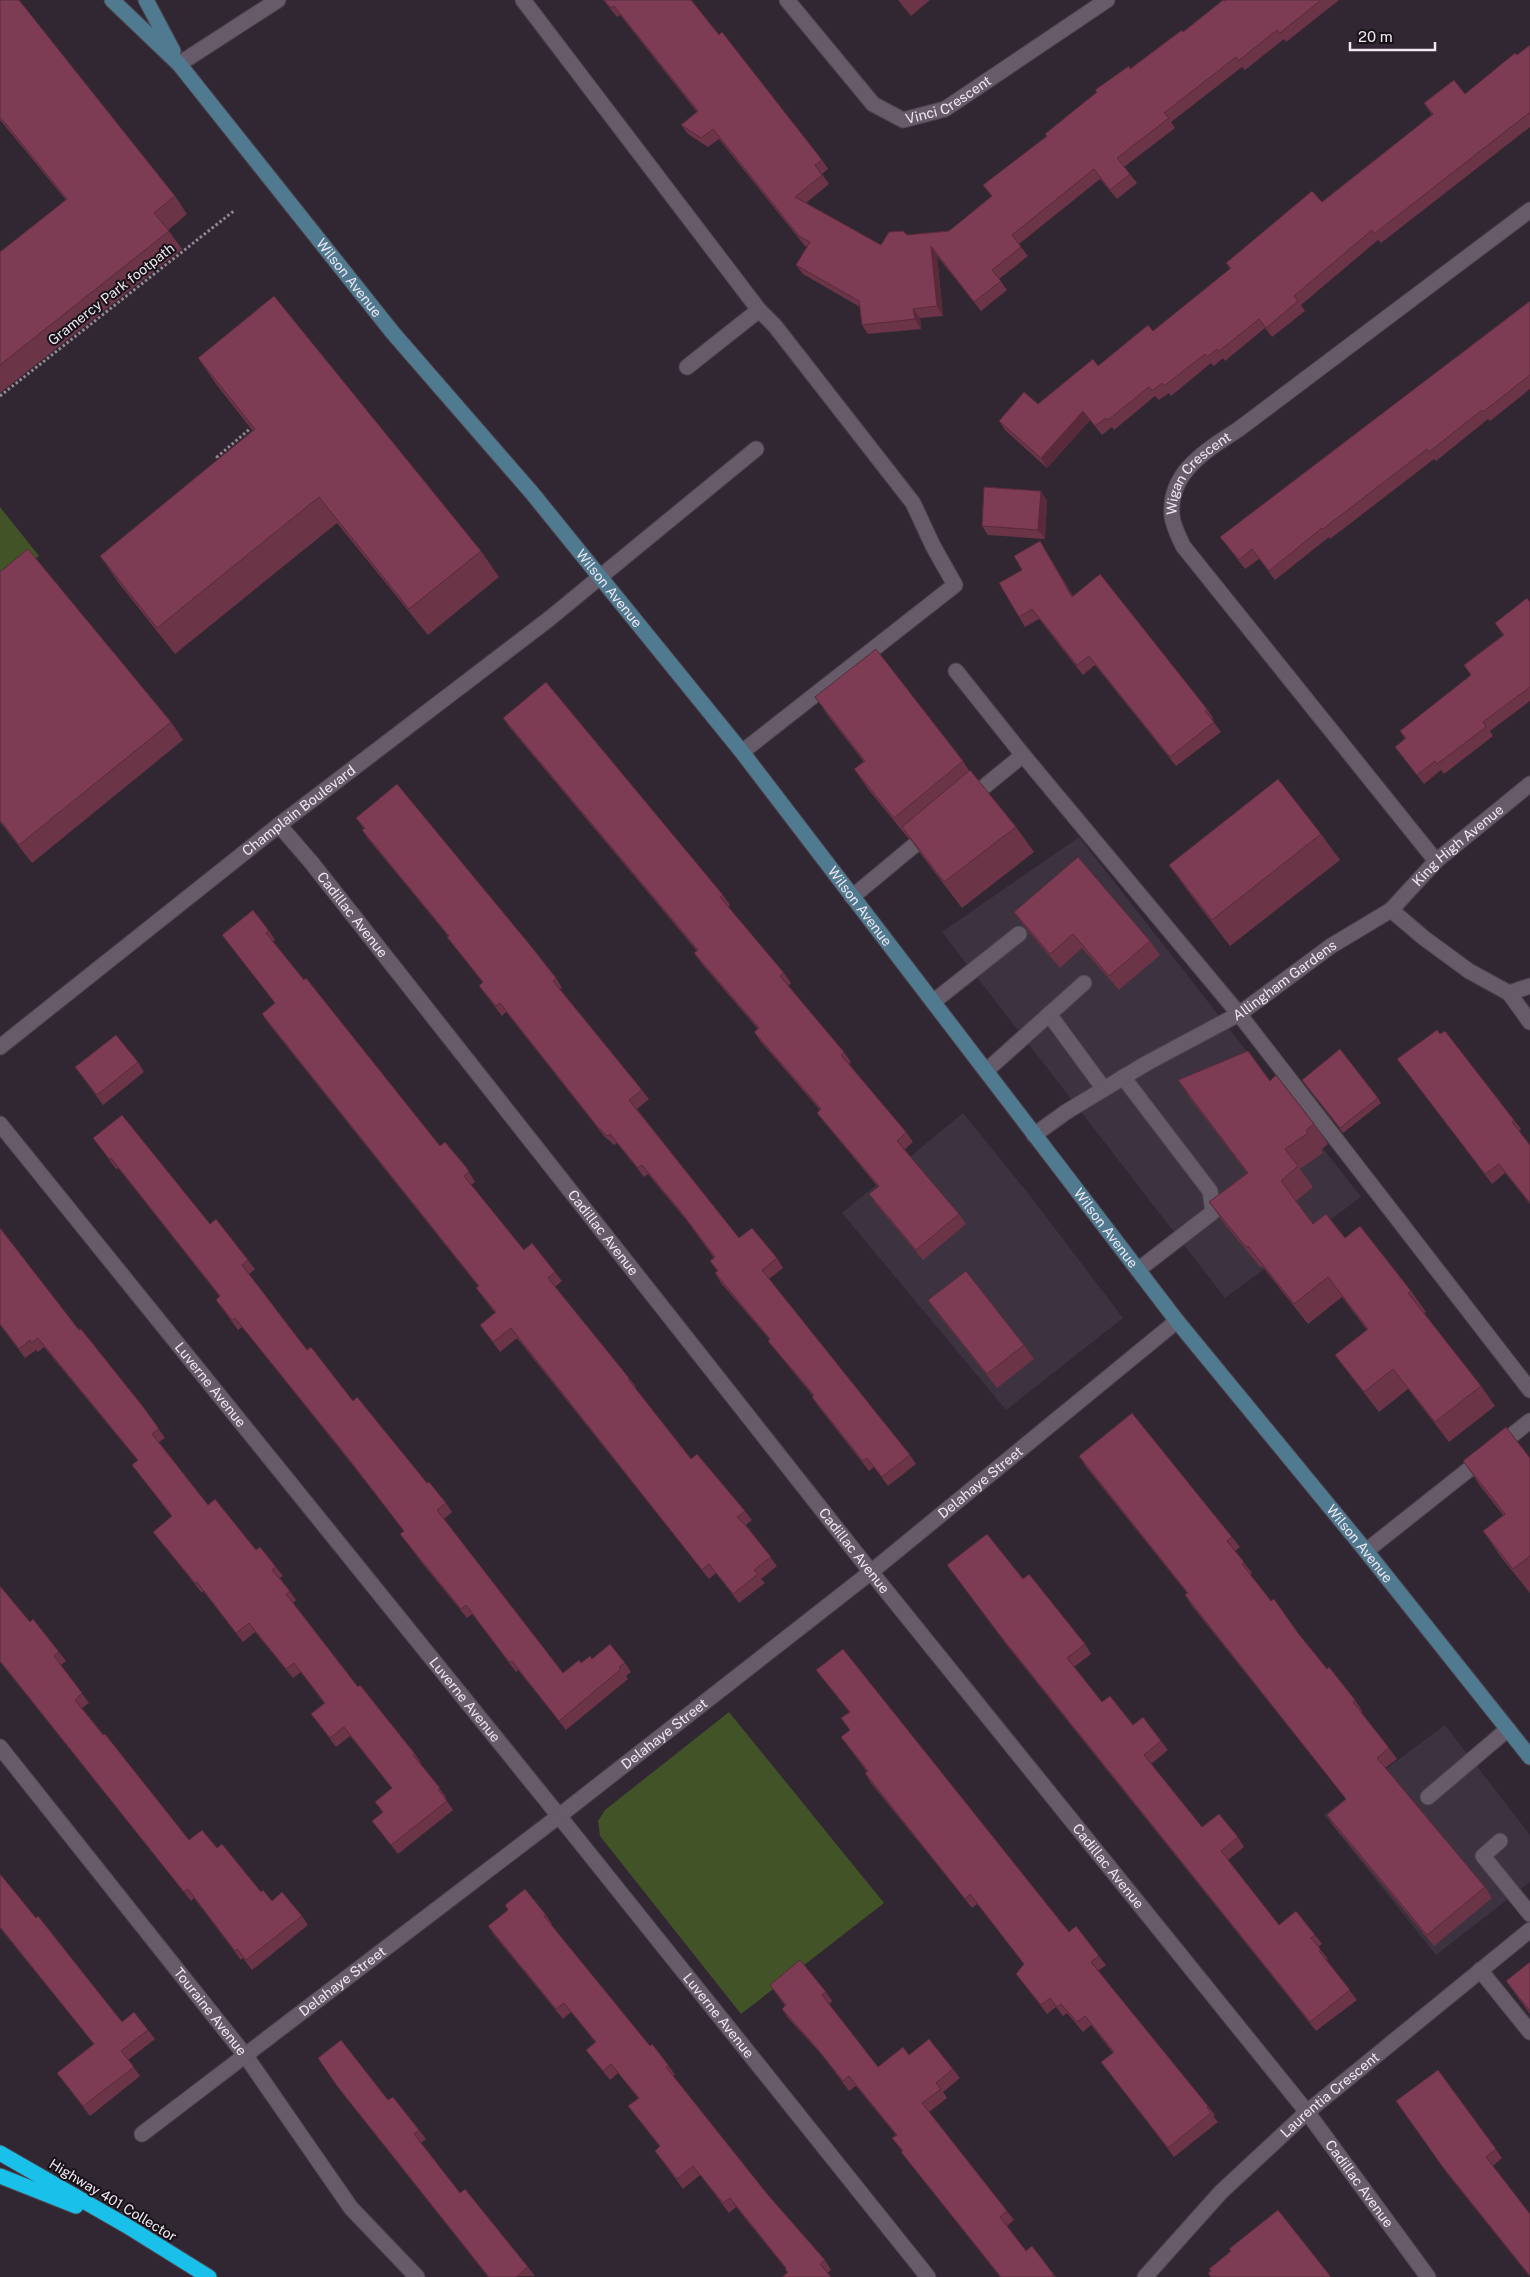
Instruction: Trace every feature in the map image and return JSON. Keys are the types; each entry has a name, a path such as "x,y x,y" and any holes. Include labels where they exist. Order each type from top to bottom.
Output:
{"highway":[{"name":"Highway 401 Collector","path":"0,2153 127,2226 209,2277"},
{"path":"0,2176 127,2226"}],"main road":[{"name":"Wilson Avenue","path":"112,0 180,64 393,333 532,493 742,752 1176,1321 1366,1551 1530,1756"},
{"name":"Wilson Avenue","path":"146,0 180,64"}],"street":[{"path":"180,64 278,0"},
{"path":"523,0 760,310 775,326 912,502 933,546 955,585 742,752"},
{"name":"Vinci Crescent","path":"787,0 873,104 903,120 945,109 1107,0"},
{"name":"Wigan Crescent","path":"1436,861 1183,546 1172,518 1172,495 1182,473 1206,450 1239,429 1530,210"},
{"path":"687,367 760,310"},
{"name":"Champlain Boulevard","path":"0,1046 280,826 549,620 756,450"},
{"path":"956,671 1023,755 1239,1014 1530,1390"},
{"path":"954,812 1023,755"},
{"name":"King High Avenue","path":"1391,910 1436,861 1530,784"},
{"path":"852,897 939,824"},
{"name":"Cadillac Avenue","path":"280,826 311,862 871,1572 1307,2112 1428,2277"},
{"path":"1391,910 1469,972 1509,993 1530,1022"},
{"name":"Allingham Gardens","path":"1034,1135 1066,1112 1123,1077 1239,1014 1331,946 1391,910"},
{"path":"933,1002 1019,934"},
{"path":"986,1071 1084,983"},
{"path":"1509,993 1530,986"},
{"path":"1049,1014 1104,1089"},
{"path":"1123,1077 1210,1191 1213,1212 1138,1270"},
{"name":"Luverne Avenue","path":"0,1124 559,1816 928,2277"},
{"name":"Delahaye Street","path":"142,2134 559,1816 871,1572 1176,1321"},
{"path":"1366,1551 1530,1421"},
{"path":"1428,1796 1508,1729"},
{"name":"Touraine Avenue","path":"0,1747 245,2055 351,2208 417,2277"},
{"path":"1500,1841 1483,1856 1530,1914"},
{"name":"Laurentia Crescent","path":"1145,2277 1221,2192 1307,2112 1530,1930"},
{"path":"1480,1970 1530,2032"}],"path":[{"name":"Gramercy Park footpath","path":"0,396 235,210"},
{"path":"222,463 217,457 251,428"}],"shaded area":[{"path":"1079,837 1361,1197 1225,1298 942,932"},
{"path":"963,1113 1031,1197 1123,1318 1006,1410 842,1213"},
{"path":"1445,1725 1530,1835 1530,1882 1436,1955 1324,1815"}],"green space":[{"path":"0,507 39,556 0,587"},
{"path":"729,1712 884,1903 741,2014 600,1836 598,1821 605,1810"}],"building":[{"path":"0,0 19,0 175,196 154,213 169,231 0,365 0,252 67,199 0,117"},
{"path":"604,0 691,0 719,35 722,32 822,160 815,165 822,175 795,197 881,245 889,232 903,231 907,235 949,231 992,196 983,185 1047,136 1045,134 1097,92 1095,90 1129,66 1130,69 1182,30 1183,32 1223,0 1321,0 1280,33 1277,30 1238,61 1236,57 1164,113 1169,118 1117,158 1130,174 1110,190 1094,169 1012,235 1021,247 992,270 1001,281 974,302 931,246 937,306 913,309 915,319 862,325 859,301 796,265 810,242 799,236 713,129 701,138 681,125 698,111 614,6 611,8"},
{"path":"1530,45 1530,115 1529,113 1374,234 1372,230 1294,296 1298,301 1266,328 1259,319 1219,351 1217,349 1207,357 1205,354 1164,386 1162,383 1152,391 1149,387 1108,420 1106,418 1095,426 1083,411 1041,458 999,421 1024,392 1038,404 1093,359 1098,366 1148,325 1153,331 1231,268 1226,263 1312,191 1322,202 1433,114 1424,103 1454,80 1465,94 1515,53 1517,55"},
{"path":"274,296 481,551 409,609 319,497 157,628 100,556 255,429 198,358"},
{"path":"1530,301 1530,375 1483,412 1482,410 1429,452 1427,449 1322,528 1269,571 1252,549 1239,560 1220,537"},
{"path":"984,487 1041,491 1038,530 982,526"},
{"path":"1040,541 1072,597 1100,574 1207,709 1205,711 1214,722 1170,757 1089,656 1077,665 1032,609 1019,617 999,583 1022,570 1014,556"},
{"path":"28,549 171,722 19,845 0,820 0,572"},
{"path":"1527,598 1530,602 1530,687 1483,722 1486,727 1437,764 1435,761 1417,775 1395,747 1406,738 1400,731 1471,675 1464,665 1504,635 1495,623"},
{"path":"876,649 963,761 894,818 854,769 865,761 815,697"},
{"path":"546,682 723,895 720,897 784,973 780,976 844,1052 841,1055 906,1132 897,1141 959,1214 916,1250 869,1194 879,1186 817,1113 821,1109 754,1032 759,1028 694,953 698,950 503,718"},
{"path":"970,770 1016,827 944,882 902,827"},
{"path":"1278,779 1321,834 1212,920 1169,865"},
{"path":"397,784 530,945 556,978 553,981 642,1090 629,1100 739,1238 752,1228 777,1258 762,1270 910,1455 882,1477 867,1458 863,1461 812,1397 814,1395 768,1341 770,1339 715,1273 718,1271 710,1261 715,1257 681,1212 642,1165 638,1168 610,1134 607,1136 597,1126 500,1003 496,1006 479,986 483,982 447,937 449,936 362,830 365,828 356,818"},
{"path":"1078,857 1150,941 1109,976 1073,934 1050,954 1014,912"},
{"path":"253,910 269,931 266,933 304,980 306,978 440,1146 445,1142 466,1167 469,1172 464,1176 524,1250 532,1243 555,1272 548,1278 629,1378 691,1459 697,1454 745,1511 737,1517 771,1557 754,1570 758,1574 733,1594 709,1564 702,1570 511,1328 493,1342 480,1325 496,1312 476,1288 479,1286 262,1014 275,1003 222,935"},
{"path":"1437,1030 1440,1034 1445,1031 1514,1120 1512,1122 1530,1145 1530,1203 1499,1164 1485,1174 1397,1059"},
{"path":"116,1035 138,1062 97,1095 75,1067"},
{"path":"1340,1049 1378,1098 1340,1128 1302,1080"},
{"path":"1248,1051 1270,1081 1276,1075 1314,1124 1306,1130 1308,1133 1285,1149 1298,1166 1281,1181 1313,1224 1326,1214 1345,1238 1360,1226 1411,1291 1408,1293 1481,1386 1435,1422 1393,1369 1364,1392 1335,1355 1368,1329 1328,1277 1294,1304 1248,1246 1246,1247 1209,1202 1248,1173 1178,1080"},
{"path":"122,1115 210,1224 216,1219 248,1260 242,1265 307,1350 311,1347 353,1401 357,1397 427,1483 429,1482 446,1503 437,1510 563,1673 579,1660 581,1663 590,1656 592,1659 610,1644 625,1663 619,1667 621,1669 559,1721 512,1661 509,1662 466,1605 461,1609 400,1534 404,1531 348,1458 235,1318 232,1320 216,1300 220,1296 93,1138"},
{"path":"0,1228 79,1330 81,1329 144,1408 159,1429 152,1434 208,1505 215,1499 256,1550 260,1547 276,1567 272,1570 290,1591 286,1594 358,1687 360,1685 415,1754 413,1755 440,1788 438,1789 447,1801 391,1845 372,1821 383,1812 375,1802 392,1788 344,1727 330,1738 311,1714 325,1703 294,1663 286,1669 249,1623 236,1633 197,1582 195,1583 153,1532 172,1516 132,1465 138,1460 38,1338 31,1343 30,1340 19,1349 0,1324"},
{"path":"966,1271 1024,1345 987,1374 928,1300"},
{"path":"1132,1413 1232,1537 1227,1541 1244,1562 1242,1564 1271,1601 1274,1599 1298,1633 1327,1669 1329,1667 1355,1700 1353,1702 1389,1748 1377,1758 1485,1887 1427,1935 1327,1815 1346,1799 1185,1595 1188,1593 1079,1456"},
{"path":"1506,1427 1530,1458 1530,1556 1513,1569 1483,1531 1505,1514 1463,1461"},
{"path":"987,1534 1023,1579 1029,1574 1085,1644 1067,1658 1102,1702 1110,1696 1133,1725 1143,1717 1161,1741 1144,1755 1202,1827 1219,1814 1238,1837 1221,1851 1279,1925 1296,1911 1315,1935 1311,1938 1321,1950 1319,1951 1350,1990 1310,2022 999,1634 947,1565"},
{"path":"0,1586 30,1622 33,1619 59,1652 54,1656 82,1693 75,1700 103,1735 105,1734 189,1840 202,1830 217,1848 222,1844 261,1892 263,1890 272,1901 282,1892 302,1916 246,1960 237,1949 235,1951 188,1889 184,1892 0,1661"},
{"path":"843,1649 1069,1932 1076,1926 1099,1956 1091,1962 1208,2106 1211,2113 1168,2148 1101,2062 1114,2052 1085,2016 1077,2022 1061,2004 1057,2007 1050,1998 1041,2005 1016,1974 1024,1964 970,1894 965,1899 865,1773 868,1771 841,1737 850,1730 841,1718 850,1712 816,1670"},
{"path":"0,1874 36,1918 38,1916 122,2022 134,2012 148,2030 121,2051 134,2067 83,2106 57,2073 94,2044 0,1927"},
{"path":"525,1889 546,1915 544,1916 650,2046 652,2044 669,2066 666,2067 768,2195 825,2260 820,2264 831,2277 782,2277 788,2272 786,2268 730,2198 723,2203 693,2166 677,2179 655,2151 660,2146 628,2106 639,2098 611,2064 603,2071 586,2050 596,2042 564,2003 556,2009 488,1926 508,1910 505,1905"},
{"path":"800,1960 826,1992 822,1995 878,2067 903,2047 909,2055 929,2039 953,2069 936,2083 941,2089 922,2103 1007,2211 1000,2217 1026,2251 1032,2246 1054,2275 1051,2277 1001,2277 901,2152 903,2151 892,2138 897,2135 849,2076 843,2081 782,2009 786,2005 770,1985"},
{"path":"1530,1962 1530,2011 1506,1981"},
{"path":"341,2040 388,2100 393,2097 419,2130 414,2134 460,2193 465,2189 528,2267 516,2277 489,2277 337,2086 318,2058"},
{"path":"1438,2070 1496,2149 1486,2157 1530,2214 1530,2276 1442,2166 1396,2101"},
{"path":"1278,2210 1331,2277 1211,2277 1208,2273 1211,2271 1209,2269 1231,2251 1229,2249"}]}
